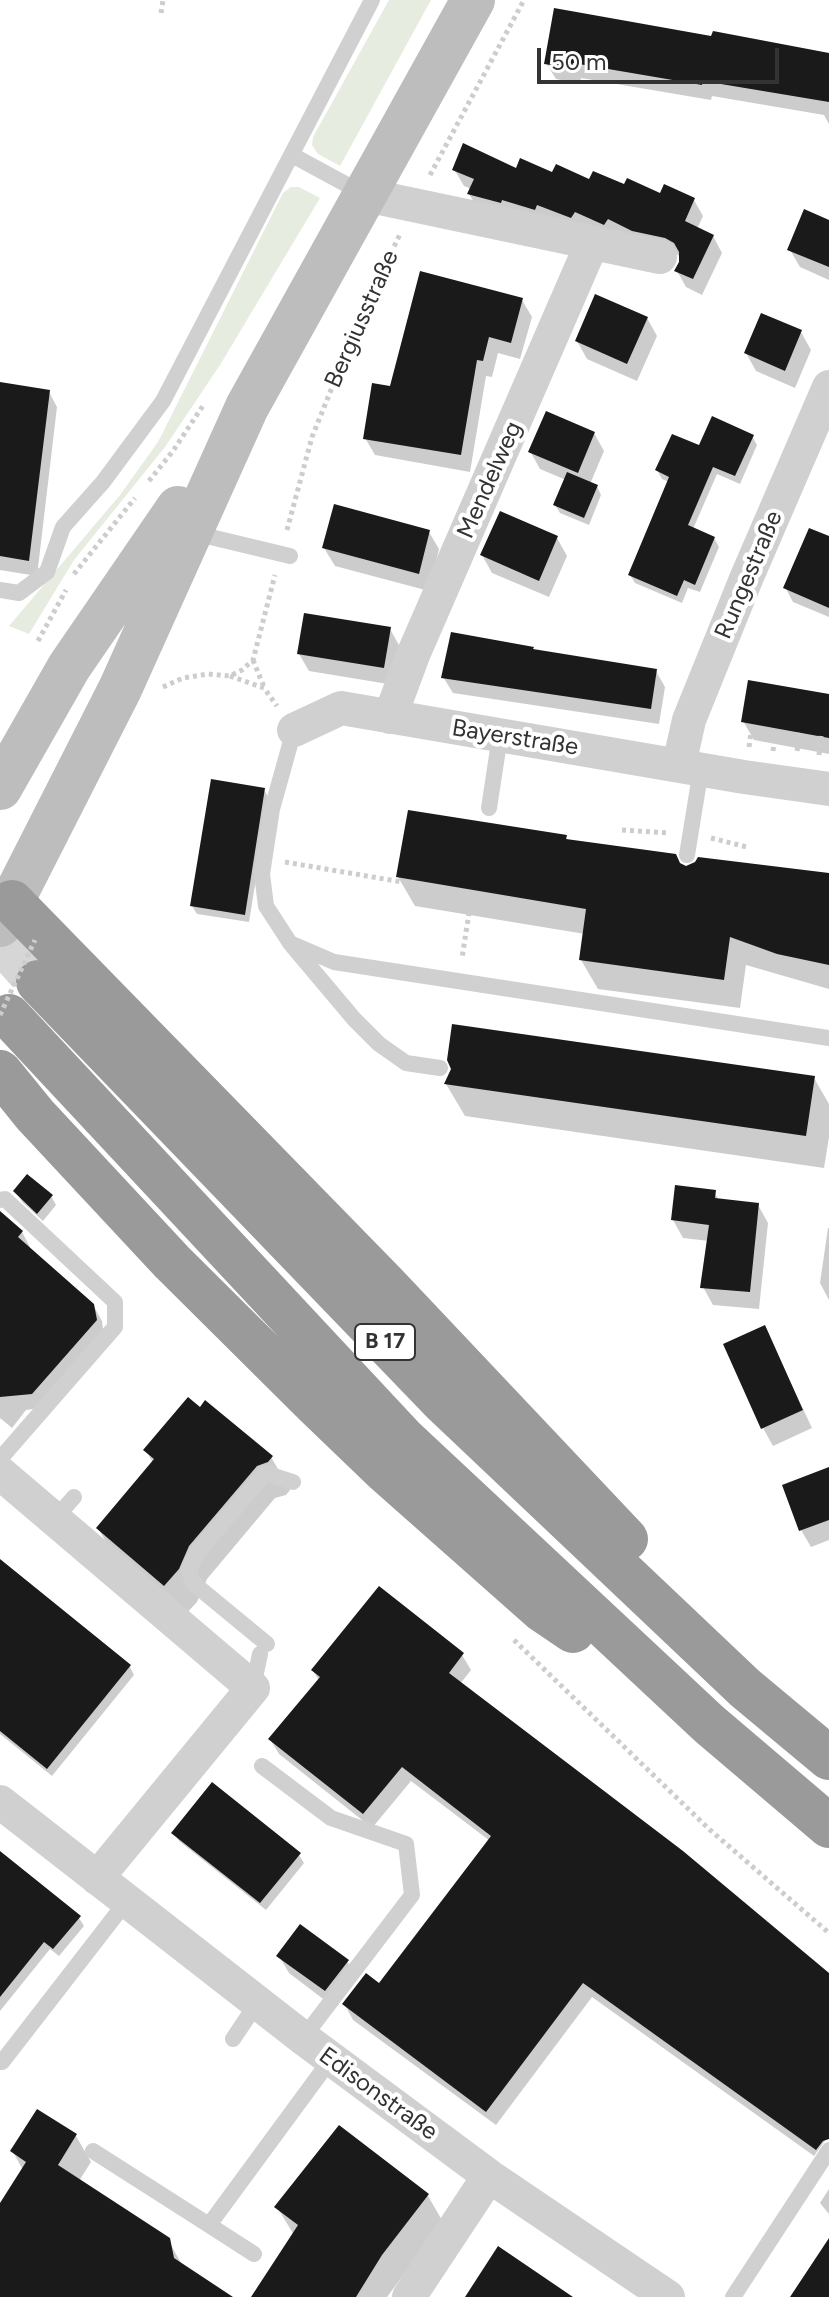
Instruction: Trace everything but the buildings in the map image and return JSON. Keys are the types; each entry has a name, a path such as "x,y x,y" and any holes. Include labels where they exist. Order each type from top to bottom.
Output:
{"highway":[{"path":"15,924 387,1286 619,1530 745,1688"},
{"name":"B 17","path":"15,924 442,1401 745,1688 829,1758"},
{"name":"B 17","path":"5,1016 403,1438 709,1724 829,1826"},
{"path":"0,1072 35,1115 172,1262 386,1472 542,1610 709,1724"}],"street":[{"path":"15,924 247,407 473,0"},
{"path":"366,195 660,257"},
{"name":"Mendelweg","path":"390,717 413,655 592,243"},
{"name":"Rungestraße","path":"690,767 695,706 751,565 829,387"},
{"path":"0,788 69,667 247,407"},
{"name":"Bayerstraße","path":"294,730 341,708 829,789"},
{"path":"0,1473 64,1509 253,1688 97,1878"},
{"name":"Edisonstraße","path":"0,1802 331,2059 489,2176 661,2295"},
{"path":"409,2297 489,2176"}],"lane":[{"path":"0,590 19,593 47,572 63,527 103,482 163,401 372,0"},
{"path":"292,155 366,195"},
{"path":"189,532 285,555"},
{"path":"294,730 272,809 264,859 262,874 266,906 290,943 379,1044 406,1063 440,1068"},
{"path":"489,808 500,736"},
{"path":"687,855 690,767"},
{"path":"290,943 334,962 829,1038"},
{"path":"0,1200 5,1199 115,1302 115,1327 0,1459"},
{"path":"253,1688 263,1649 193,1583 189,1570 197,1553 265,1473 293,1482"},
{"path":"262,1766 331,1818 406,1844 412,1895 303,2038"},
{"path":"1,2063 126,1902"},
{"path":"233,2039 257,2003"},
{"path":"209,2225 331,2059"},
{"path":"733,2297 829,2150"},
{"path":"93,2151 254,2254"}],"path":[{"path":"161,13 163,0"},
{"name":"Bergiusstraße","path":"253,660 285,555 312,437 356,328 414,205 524,0"},
{"path":"230,676 253,660 264,688 294,730"},
{"path":"161,688 183,678 208,674 230,676 264,688"},
{"path":"622,830 690,833 747,847"},
{"path":"264,859 472,894 459,982"},
{"path":"5,1016 15,924"}],"shaded area":[{"path":"389,0 431,0 340,166 318,154 312,145 313,137"},
{"path":"291,187 299,187 320,198 220,365 165,447 74,560 29,634 9,626 120,495 158,442 283,193"}],"tunnel":[{"path":"0,940 38,982"}]}
